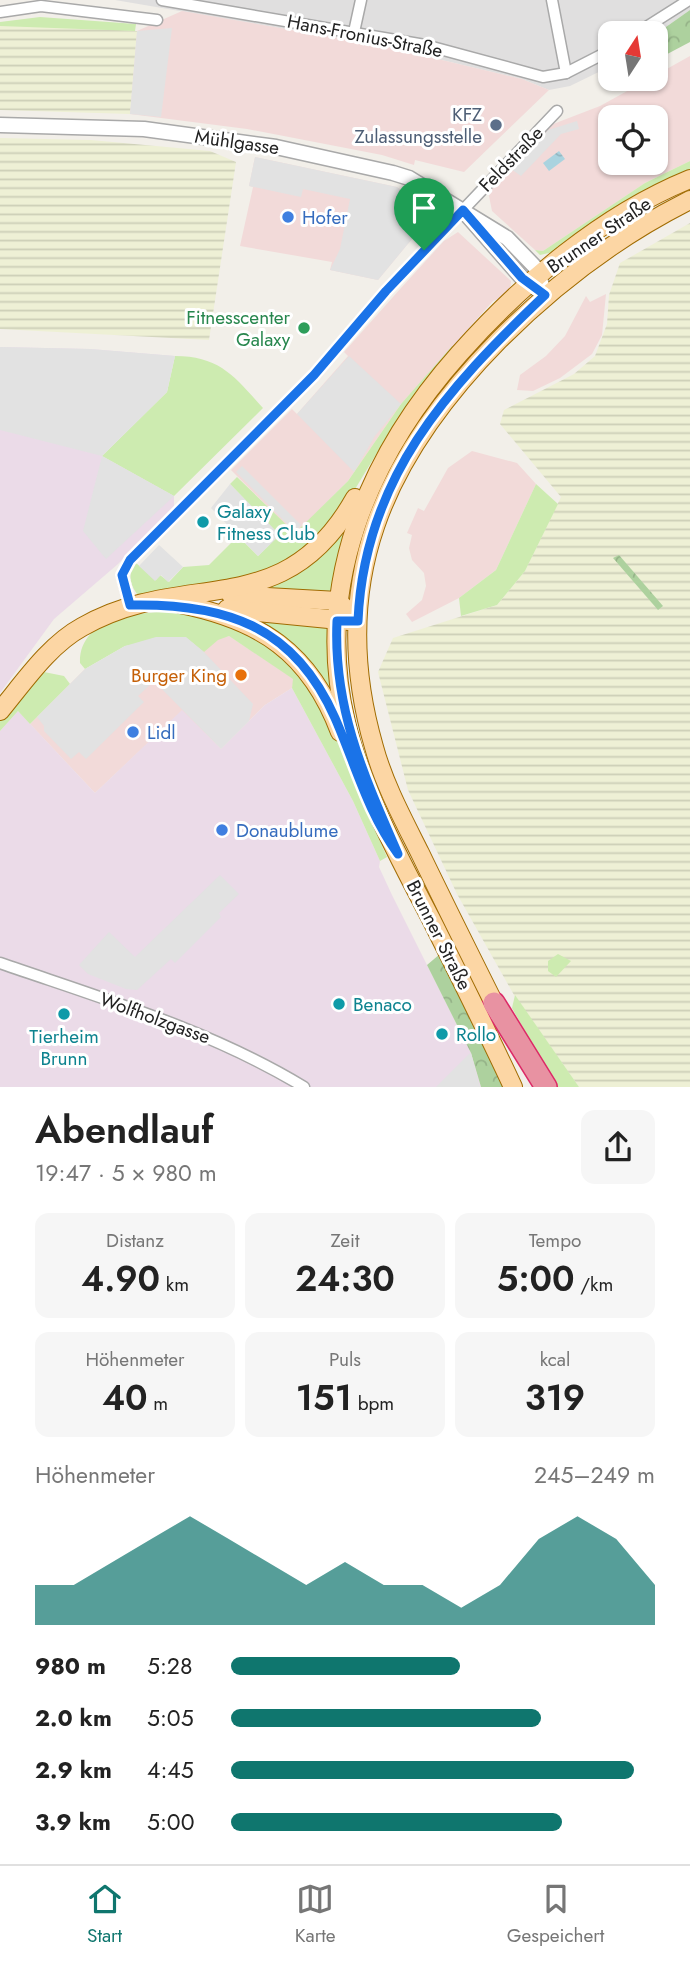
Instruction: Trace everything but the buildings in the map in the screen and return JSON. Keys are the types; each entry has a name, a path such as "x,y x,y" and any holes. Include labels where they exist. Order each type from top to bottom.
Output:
{"highway":[{"path":"494,1003 546,1087"}],"main road":[{"name":"Brunner Straße","path":"513,1087 398,854 363,774 346,723 338,675 337,621 349,540 373,478 402,428 441,374 473,338 535,280 622,215 690,179"},
{"name":"Brunner Straße","path":"535,1087 405,822 374,748 361,687 358,621 361,579 369,543 403,460 452,391 545,295 633,232 690,201"},
{"path":"178,600 244,587 286,571 329,537 362,484 373,478"},
{"path":"0,710 48,655 79,628 130,605 227,595 338,601 358,621"},
{"path":"178,600 337,621 358,621"},
{"path":"178,600 222,612 254,626 299,663 326,701 377,825 398,854"}],"street":[{"name":"Hans-Fronius-Straße","path":"162,0 425,45 543,77 566,73"},
{"path":"354,32 361,0"},
{"path":"552,0 566,73 598,57"},
{"path":"656,21 690,0"},
{"path":"0,12 42,3 157,20"},
{"name":"Feldstraße","path":"130,605 122,575 130,560 314,375 386,291 557,111"},
{"name":"Mühlgasse","path":"0,125 144,129 276,147 409,178 463,210 478,231 535,280 545,295"},
{"name":"Wolfholzgasse","path":"0,964 143,1012 237,1049 304,1087"}],"shaded area":[{"path":"115,0 690,0 690,10 668,26 668,21 598,21 598,72 570,86 549,90 522,79 379,45"},
{"path":"182,11 379,45 522,79 549,90 464,172 415,160 414,165 382,155 247,129 130,114 137,31"},
{"path":"172,28 161,117 130,114 137,31"},
{"path":"690,56 690,161 668,172 668,105 602,105 627,91 668,91 668,68"},
{"path":"598,107 598,175 661,175 645,183 543,251 535,250 492,211 489,196 492,188 548,126"},
{"path":"577,121 579,129 561,134 521,176 511,169 548,130"},
{"path":"255,157 397,187 425,210 420,217 426,222 378,280 330,270 332,262 240,246 253,187 249,186"},
{"path":"255,157 397,187 425,210 420,217 426,222 378,280 330,270 340,249 350,199 303,189 301,197 249,186"},
{"path":"458,232 511,281 510,293 493,301 401,404 348,481 295,534 231,470 292,409 297,414 348,356 344,352 444,241"},
{"path":"606,294 602,335 592,354 560,378 533,391 517,390 520,375 546,356 565,336 586,296 590,302"},
{"path":"0,347 90,349 175,356 102,456 174,496 174,507 118,564 54,619 0,693"},
{"path":"0,347 90,349 175,356 167,392 102,456 0,430"},
{"path":"349,356 401,404 375,436 354,472 297,414"},
{"path":"472,451 517,463 536,484 496,570 459,598 412,622 406,614 422,600 426,586 424,573 412,560 409,548 412,535 407,533 418,508 424,511 448,468"},
{"path":"102,456 174,496 106,559 83,531"},
{"path":"242,466 301,525 295,532 236,472"},
{"path":"230,484 280,535 258,556 211,508"},
{"path":"159,545 183,567 168,582 161,575 155,581 139,566"},
{"path":"229,636 294,679 292,688 265,705 221,749 182,711 95,793 30,724 85,669"},
{"path":"156,637 186,637 204,652 253,704 249,721 221,749 154,681 138,696 144,702 86,759 79,752 71,759 44,731 44,726 37,717 85,669 125,646"},
{"path":"292,688 353,801 392,895 471,1053 481,1087 0,1087 0,731 18,711 95,793 182,710 221,749 265,705"},
{"path":"220,875 239,894 219,913 221,917 175,963 171,959 137,990 126,989 88,974 79,965 109,932 135,957"},
{"path":"471,1053 480,1087 436,1087 469,1054"}],"green space":[{"path":"690,10 690,42 668,54 668,26"},
{"path":"40,17 136,24 135,31 0,26 0,22"},
{"path":"0,26 137,31 130,114 0,110"},
{"path":"0,138 91,140 210,151 236,162 209,340 0,329"},
{"path":"690,161 690,169 632,198 553,252 540,255 535,250 543,251 645,183 661,175 668,175 668,172"},
{"path":"690,223 690,1087 579,1087 514,995 457,894 408,790 378,672 393,638 497,605 525,571 561,497 500,424 504,410 574,374 595,356 607,324 609,295 620,263"},
{"path":"452,346 456,350 386,438 343,509 316,542 272,571 227,583 173,587 138,595 131,579 131,571 136,563 156,580 160,575 169,582 183,567 209,565 238,536 258,556 279,535 230,484 237,477 295,533 348,481 401,404"},
{"path":"175,356 191,357 215,364 235,378 263,408 174,496 102,456 167,392"},
{"path":"536,484 558,504 525,571 497,605 461,616 459,598 496,570"},
{"path":"347,525 332,594 252,588 311,561"},
{"path":"619,555 663,606 658,610 613,558"},
{"path":"182,611 218,617 239,624 269,644 294,668 332,726 387,857 380,861 353,801 292,688 293,679 229,636 218,640 204,652 185,637 125,646 85,669 80,663 83,647 90,634 102,625 134,615"},
{"path":"261,620 330,628 335,696 331,697 260,623"},
{"path":"44,672 64,676 70,684 30,724 18,711 0,731 0,721"},
{"path":"440,954 459,988 503,1087 481,1087 471,1053 427,965"},
{"path":"558,954 571,961 556,977 548,971 548,961"},
{"path":"515,995 579,1087 556,1087 512,1008"}],"water":[{"path":"559,151 565,159 549,171 543,163"}],"place":[{"name":"KFZ Zulassungsstelle","path":"496,125"},
{"name":"Hofer","path":"288,217"},
{"name":"Fitnesscenter Galaxy","path":"304,328"},
{"name":"Galaxy Fitness Club","path":"203,522"},
{"name":"Burger King","path":"241,675"},
{"name":"Lidl","path":"133,732"},
{"name":"Donaublume","path":"222,830"},
{"name":"Benaco","path":"339,1004"},
{"name":"Tierheim Brunn","path":"64,1014"},
{"name":"Rollo","path":"442,1034"}],"route":[{"path":"463,210 478,231 522,278 545,295 474,365 408,452 389,488 369,543 361,579 358,621 337,621 338,675 346,723 363,774 398,854 377,825 326,701 299,663 271,637 222,612 180,604 130,605 122,575 130,560 314,375 424,250 463,210"}]}
